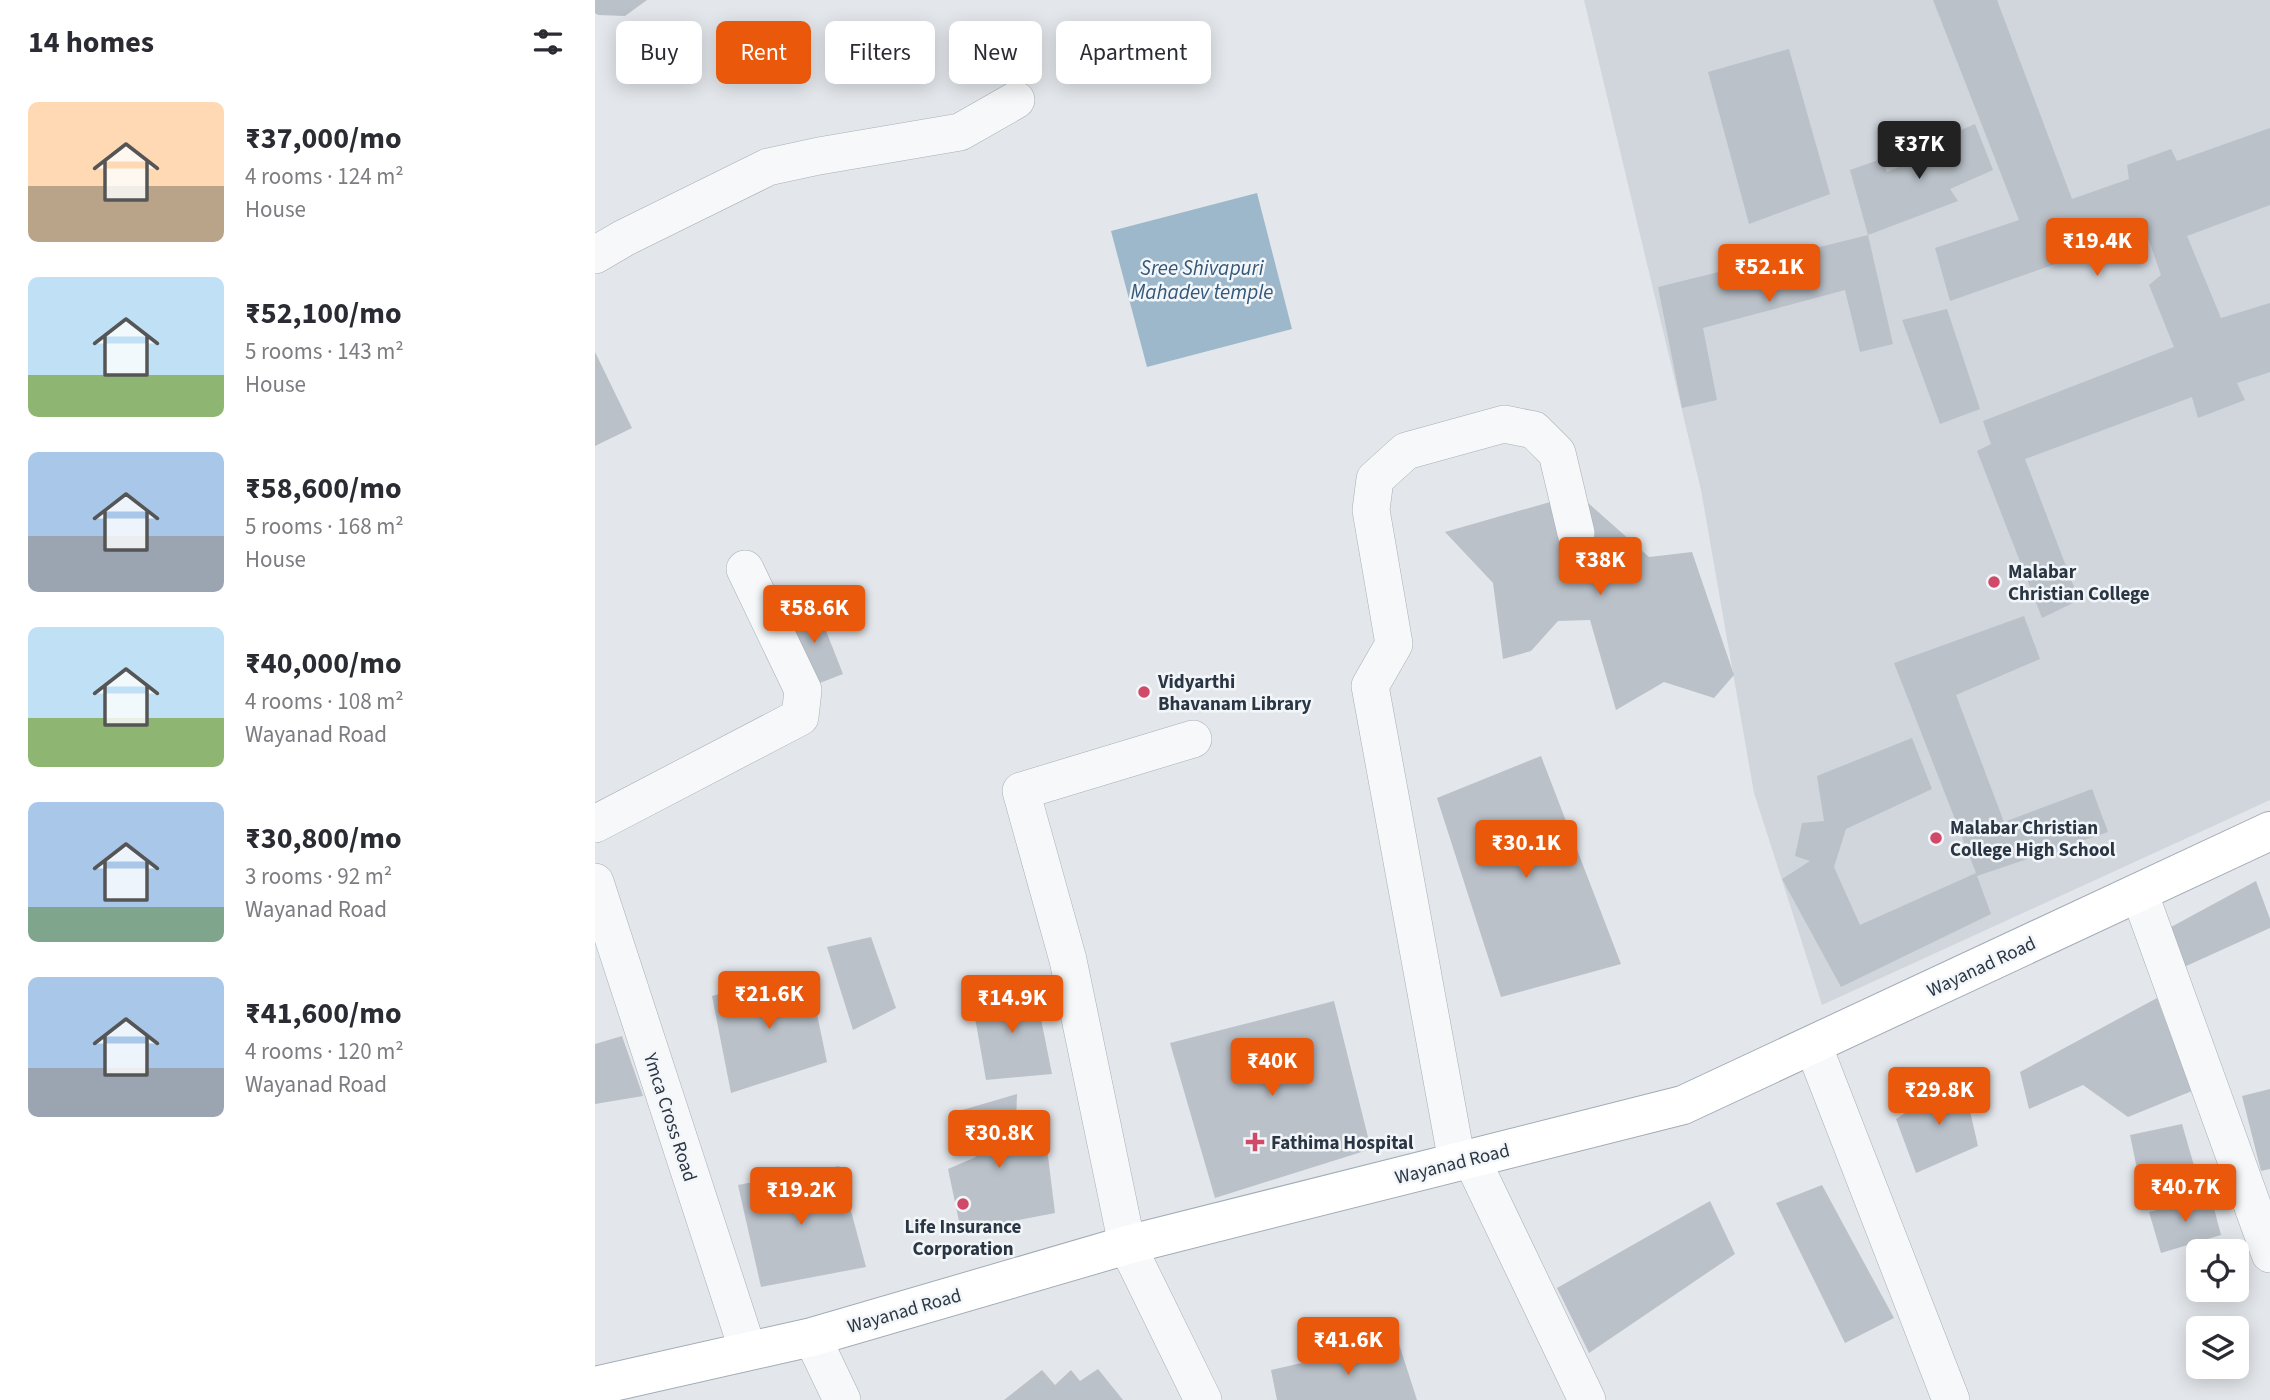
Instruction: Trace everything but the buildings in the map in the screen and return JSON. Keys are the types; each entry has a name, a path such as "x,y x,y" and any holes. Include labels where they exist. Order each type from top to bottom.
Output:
{"main road":[{"name":"Wayanad Road","path":"595,1387 812,1337 1127,1245 1683,1105 2270,831"}],"street":[{"path":"595,255 768,167 960,132 1016,100"},
{"path":"1576,533 1557,453 1534,430 1504,424 1406,452 1375,479 1371,510 1394,644 1370,686 1464,1160 1587,1400"},
{"path":"595,824 800,717 803,690 745,569"},
{"path":"1193,739 1021,791 1068,960 1127,1245 1203,1400"},
{"name":"Ymca Cross Road","path":"595,882 748,1351"},
{"path":"2139,892 2270,1254"},
{"path":"1812,1045 1951,1400"},
{"path":"812,1337 842,1400"}],"shaded area":[{"name":"Malabar Christian College","path":"1584,0 2270,0 2270,800 1822,1005 1754,793 1701,490"}],"water":[{"name":"Sree Shivapuri Mahadev temple","path":"1257,193 1292,329 1147,367 1111,231"}],"place":[{"name":"Malabar Christian College","path":"1994,582"},
{"name":"Vidyarthi Bhavanam Library","path":"1144,692"},
{"name":"Malabar Christian College High School","path":"1936,838"},
{"name":"Fathima Hospital","path":"1255,1142"},
{"name":"Life Insurance Corporation","path":"963,1204"}]}
